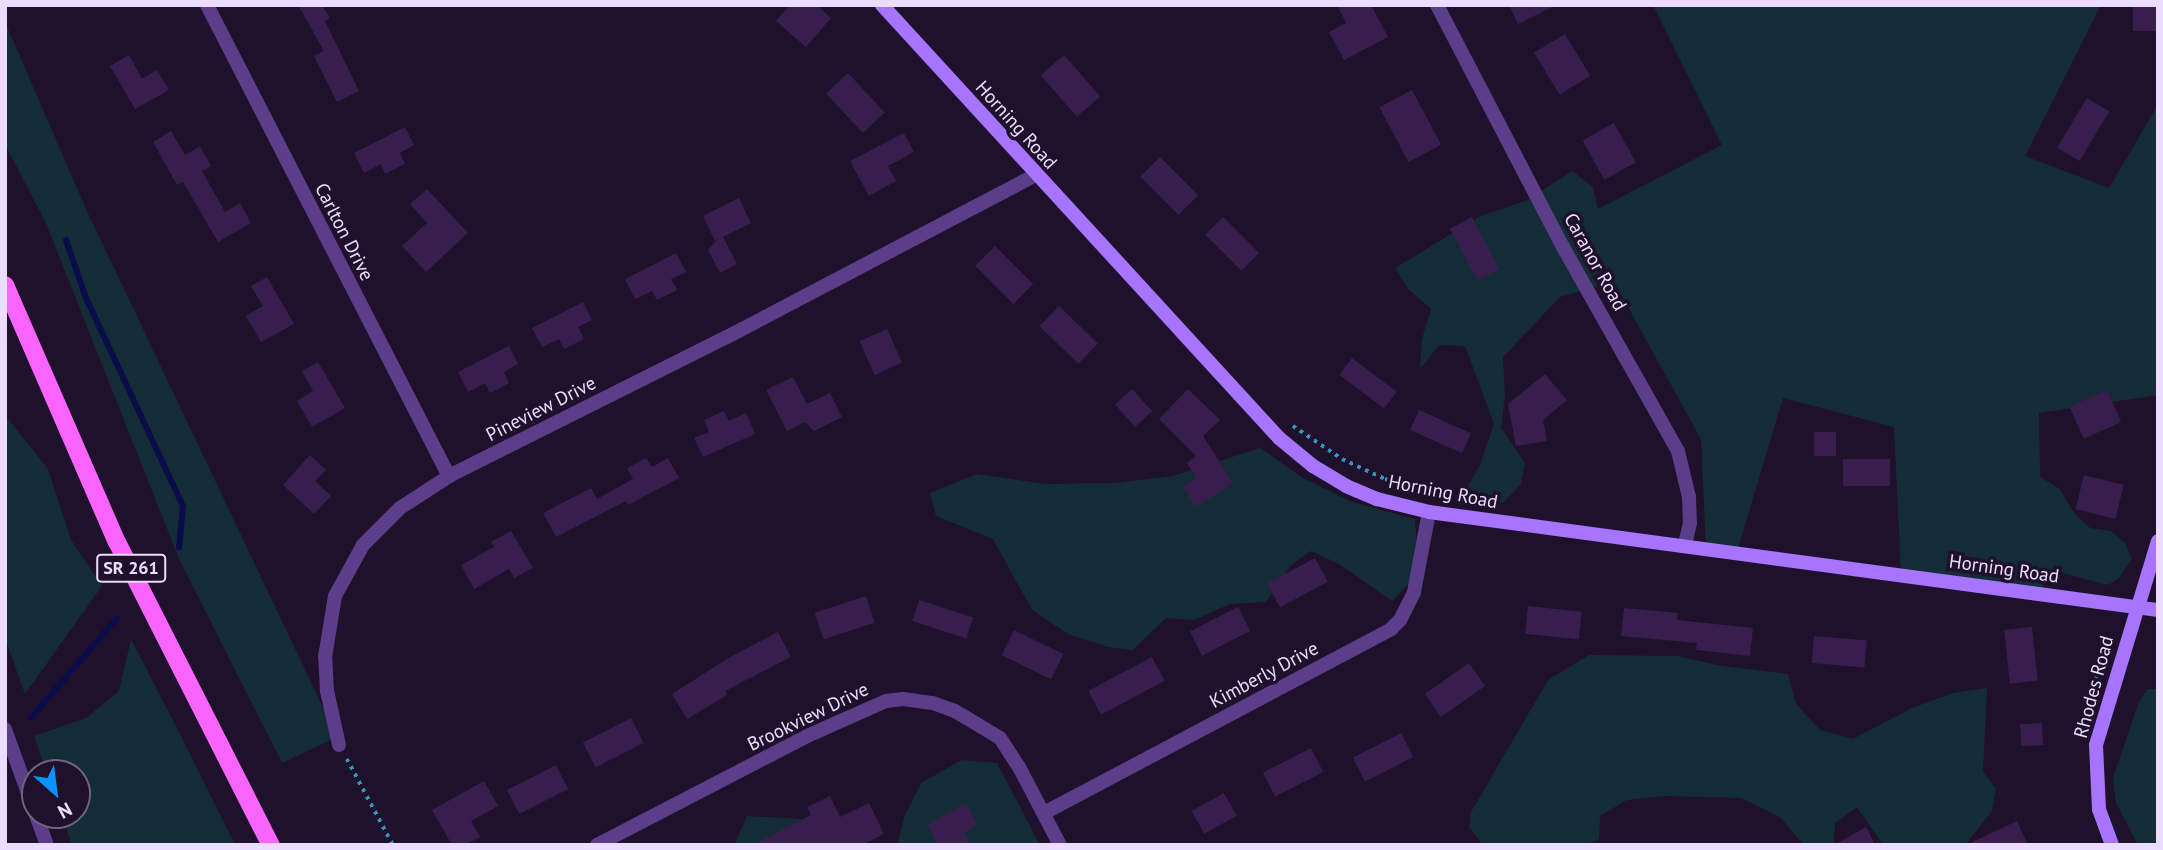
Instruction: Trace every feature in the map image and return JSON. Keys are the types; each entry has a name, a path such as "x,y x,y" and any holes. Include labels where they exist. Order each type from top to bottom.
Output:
{"main road":[{"name":"SR 261","path":"5,285 117,542 271,845"}],"street":[{"name":"Carlton Drive","path":"206,5 449,477"},
{"name":"Horning Road","path":"882,5 1035,175 1279,438 1313,466 1346,486 1377,499 1429,512 2158,610"},
{"name":"Caranor Road","path":"1437,5 1563,247 1678,451 1689,497 1690,523 1685,545"},
{"name":"Pineview Drive","path":"339,745 327,691 324,657 335,596 363,545 400,508 449,477 727,337 1035,175"},
{"name":"Kimberly Drive","path":"1044,813 1391,629 1400,620 1414,592 1429,512"},
{"name":"Rhodes Road","path":"2112,845 2099,809 2096,745 2158,541"},
{"name":"Brookview Drive","path":"597,845 831,724 886,701 903,699 933,703 956,711 1000,738 1060,845"},
{"path":"5,729 21,774"}],"path":[{"path":"1286,421 1342,460 1385,480 1450,496 1446,514"},
{"path":"2081,731 2095,679 2104,662"},
{"path":"339,745 393,845"}],"shaded area":[{"path":"1653,5 2101,5 2025,156 2109,188 2158,105 2158,395 2039,413 2040,477 2060,489 2074,513 2090,528 2111,531 2125,543 2132,558 2120,577 2108,585 2043,568 2043,594 1901,575 1894,427 1783,398 1737,552 1706,548 1701,439 1614,282 1560,297 1503,357 1505,394 1501,428 1525,463 1521,484 1503,503 1460,499 1480,465 1494,424 1465,346 1439,345 1420,369 1422,339 1431,309 1408,289 1395,268 1481,216 1528,200 1572,171 1593,187 1598,209 1722,145"},
{"path":"5,22 86,209 337,737 282,763 179,559 46,223 5,144"},
{"path":"5,415 48,469 71,540 102,586 25,694 5,638"},
{"path":"1260,448 1303,478 1352,502 1415,519 1419,573 1392,601 1339,564 1311,551 1290,566 1266,602 1230,604 1194,620 1166,618 1133,650 1108,647 1068,634 1032,610 993,539 936,516 930,493 977,474 1046,484 1115,483 1173,476"},
{"path":"131,639 235,845 72,845 66,829 91,829 91,759 42,759 34,736 86,718 119,691"},
{"path":"1589,655 1677,656 1722,666 1788,674 1796,704 1820,730 1853,739 1912,708 1953,693 1987,688 1983,772 1996,789 1992,811 1965,845 1883,845 1857,807 1835,823 1834,845 1804,845 1780,817 1741,798 1665,796 1627,800 1600,816 1599,839 1585,845 1483,845 1469,827 1471,812 1548,680"},
{"path":"2147,689 2158,689 2158,845 2138,845 2116,803 2113,778 2138,704"},
{"path":"962,760 997,763 1040,845 897,845 905,815 921,783"},
{"path":"747,816 801,819 816,845 734,845"}],"building":[{"path":"298,5 322,5 330,18 325,21 359,91 337,102 314,56 324,51"},
{"path":"790,5 817,5 831,18 806,47 776,21"},
{"path":"1337,5 1371,5 1388,37 1344,60 1329,32 1346,23"},
{"path":"1509,5 1556,5 1518,24"},
{"path":"2133,5 2158,5 2158,31 2133,31"},
{"path":"1565,34 1590,76 1559,95 1534,53"},
{"path":"129,55 142,79 157,70 169,90 135,109 110,66"},
{"path":"1064,55 1100,97 1077,117 1041,75"},
{"path":"848,73 885,112 863,133 826,93"},
{"path":"1412,90 1441,145 1408,162 1379,107"},
{"path":"2087,98 2109,111 2079,161 2057,148"},
{"path":"1614,123 1636,162 1604,180 1583,140"},
{"path":"405,127 414,145 400,153 405,164 385,174 381,164 364,173 354,153"},
{"path":"171,131 185,155 200,146 211,166 202,171 225,212 240,203 251,223 218,242 183,182 177,185 153,142"},
{"path":"904,133 914,152 888,166 896,181 869,196 850,161"},
{"path":"1160,157 1198,195 1178,215 1140,177"},
{"path":"427,189 468,233 426,272 402,246 427,223 410,204"},
{"path":"739,198 751,223 723,237 737,264 720,273 708,250 718,239 715,241 703,216"},
{"path":"1223,217 1259,253 1241,271 1205,235"},
{"path":"1472,217 1500,269 1478,281 1450,229"},
{"path":"995,246 1033,284 1013,304 975,266"},
{"path":"676,253 686,272 671,279 677,290 657,300 652,291 635,299 625,279"},
{"path":"267,277 294,324 261,342 246,316 263,306 251,286"},
{"path":"583,302 592,320 578,327 584,339 564,349 559,339 542,347 532,328"},
{"path":"1059,306 1098,344 1078,364 1040,326"},
{"path":"887,329 902,363 875,375 860,341"},
{"path":"509,346 518,364 504,372 509,383 490,393 485,383 468,392 458,372"},
{"path":"1352,358 1397,392 1384,408 1339,375"},
{"path":"318,362 345,408 312,427 297,401 313,391 302,371"},
{"path":"1545,374 1567,400 1543,420 1547,441 1516,446 1508,404"},
{"path":"793,377 807,404 830,393 842,417 814,431 805,422 787,431 766,390"},
{"path":"1132,389 1152,411 1135,427 1115,404"},
{"path":"1188,389 1220,420 1203,436 1233,483 1196,507 1183,487 1196,478 1187,463 1196,456 1159,419"},
{"path":"2107,390 2121,422 2084,439 2070,407"},
{"path":"1419,410 1471,433 1462,453 1410,430"},
{"path":"724,411 729,421 746,413 755,434 703,457 694,438 709,432 704,420"},
{"path":"1814,432 1836,432 1836,456 1814,456"},
{"path":"310,455 326,470 315,481 331,496 314,514 283,485"},
{"path":"646,458 652,467 668,458 679,478 628,505 626,501 556,537 543,513 591,488 597,499 633,479 627,468"},
{"path":"1843,459 1890,459 1890,486 1843,486"},
{"path":"2084,475 2124,485 2115,519 2076,509"},
{"path":"511,531 533,568 514,578 509,569 474,589 461,565 494,547 491,542"},
{"path":"1315,558 1328,582 1280,607 1267,583"},
{"path":"866,596 875,623 823,639 815,613"},
{"path":"919,600 973,618 966,639 912,621"},
{"path":"1528,606 1582,612 1579,639 1525,634"},
{"path":"1238,607 1250,631 1202,656 1190,632"},
{"path":"1624,608 1678,613 1677,620 1753,628 1750,656 1696,650 1697,643 1621,636"},
{"path":"2032,627 2038,681 2010,684 2004,630"},
{"path":"1014,630 1063,654 1051,679 1002,655"},
{"path":"778,632 791,657 725,691 727,695 687,719 672,694 730,657"},
{"path":"1814,636 1867,641 1864,668 1812,663"},
{"path":"1152,657 1165,681 1101,715 1088,691"},
{"path":"1469,663 1485,686 1441,717 1425,694"},
{"path":"631,718 644,743 596,767 583,743"},
{"path":"2042,723 2043,745 2021,746 2020,724"},
{"path":"1401,733 1413,757 1365,782 1353,758"},
{"path":"1311,748 1323,772 1275,797 1263,773"},
{"path":"556,765 568,789 519,814 507,790"},
{"path":"484,781 498,806 471,821 480,837 465,845 452,845 432,810"},
{"path":"1224,793 1237,816 1204,834 1192,811"},
{"path":"830,796 840,817 869,803 884,834 862,845 753,845 811,815 807,807"},
{"path":"966,803 978,825 964,832 971,845 938,845 927,825"},
{"path":"2017,821 2028,845 1966,845"},
{"path":"1866,827 1875,845 1834,845"}],"waterway":[{"path":"66,240 86,298 183,506 179,548"},
{"path":"31,718 117,618"}]}
